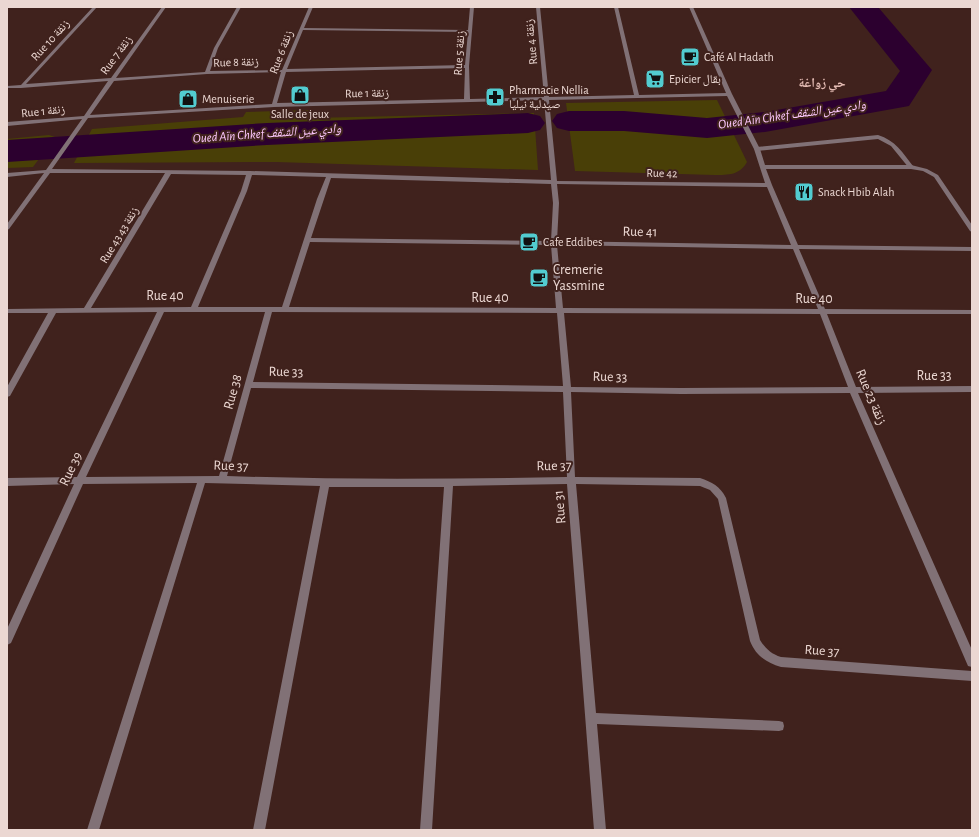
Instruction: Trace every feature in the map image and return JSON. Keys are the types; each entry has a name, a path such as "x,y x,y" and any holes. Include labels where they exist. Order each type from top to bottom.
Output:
{"street":[{"name":"Rue 10 زنقة","path":"21,87 95,7"},
{"name":"Rue 7 زنقة","path":"7,228 50,171 69,140 110,80 164,7"},
{"path":"207,73 216,48 239,7"},
{"name":"Rue 6 زنقة","path":"274,105 284,70 311,7"},
{"name":"Rue 5 زنقة","path":"467,100 467,66 472,7"},
{"name":"Rue 4 زنقة","path":"538,7 554,182"},
{"path":"616,7 637,96"},
{"name":"Rue 23 زنقة","path":"691,7 729,94 757,149 768,186 823,312 853,390 972,662"},
{"path":"301,29 470,31"},
{"name":"Rue 8 زنقة","path":"7,87 207,73 467,66"},
{"name":"Rue 1 زنقة","path":"7,124 86,116 274,105 729,94"},
{"path":"757,149 878,137 886,139 892,144 910,167"},
{"path":"763,167 910,167 925,170 936,176 972,230"},
{"name":"Rue 42","path":"7,175 50,171 250,173 554,182 768,186"},
{"name":"Rue 43 زنقة 43","path":"87,309 169,172"},
{"path":"194,309 244,191 250,173"},
{"path":"285,310 329,176"},
{"name":"Rue 31","path":"554,182 556,203 554,243 567,389 571,480 600,830"},
{"name":"Rue 41","path":"307,240 972,249"},
{"name":"Rue 40","path":"7,311 194,309 972,312"},
{"name":"Rue 39","path":"7,639 80,481 162,310"},
{"name":"Rue 38","path":"222,480 269,310"},
{"path":"7,394 53,311"},
{"name":"Rue 33","path":"249,385 770,391 972,389"},
{"path":"93,830 202,480"},
{"name":"Rue 37","path":"7,482 202,480 325,483 449,483 571,480 700,482 713,486 719,491 722,498 755,641 759,649 772,659 781,662 972,676"},
{"path":"259,830 325,483"},
{"path":"426,830 449,483"},
{"path":"591,718 779,726"}],"shaded area":[{"path":"717,100 747,162 741,170 737,172 715,175 575,171 566,103"},
{"path":"311,110 311,118 534,113 538,170 276,162 74,163 92,129 243,117 246,112"},
{"path":"49,135 55,137 33,167 7,168 7,139"}],"waterway":[{"name":"Oued Aïn Chkef وادي عين الشقف","path":"569,121 624,121 707,128 765,122 897,99 916,70 863,7"},
{"name":"Oued Aïn Chkef وادي عين الشقف","path":"7,151 267,134 528,123"}],"place":[{"name":"Café Al Hadath","path":"690,57"},
{"name":"Epicier بقال","path":"655,79"},
{"name":"Salle de jeux","path":"300,95"},
{"name":"Pharmacie Nellia صيدلية نيليا","path":"495,97"},
{"name":"Menuiserie","path":"188,99"},
{"name":"Snack Hbib Alah","path":"804,192"},
{"name":"Cafe Eddibes","path":"529,242"},
{"name":"Cremerie Yassmine","path":"539,278"}],"district":[{"name":"حي زواغة","path":"822,83"}]}
